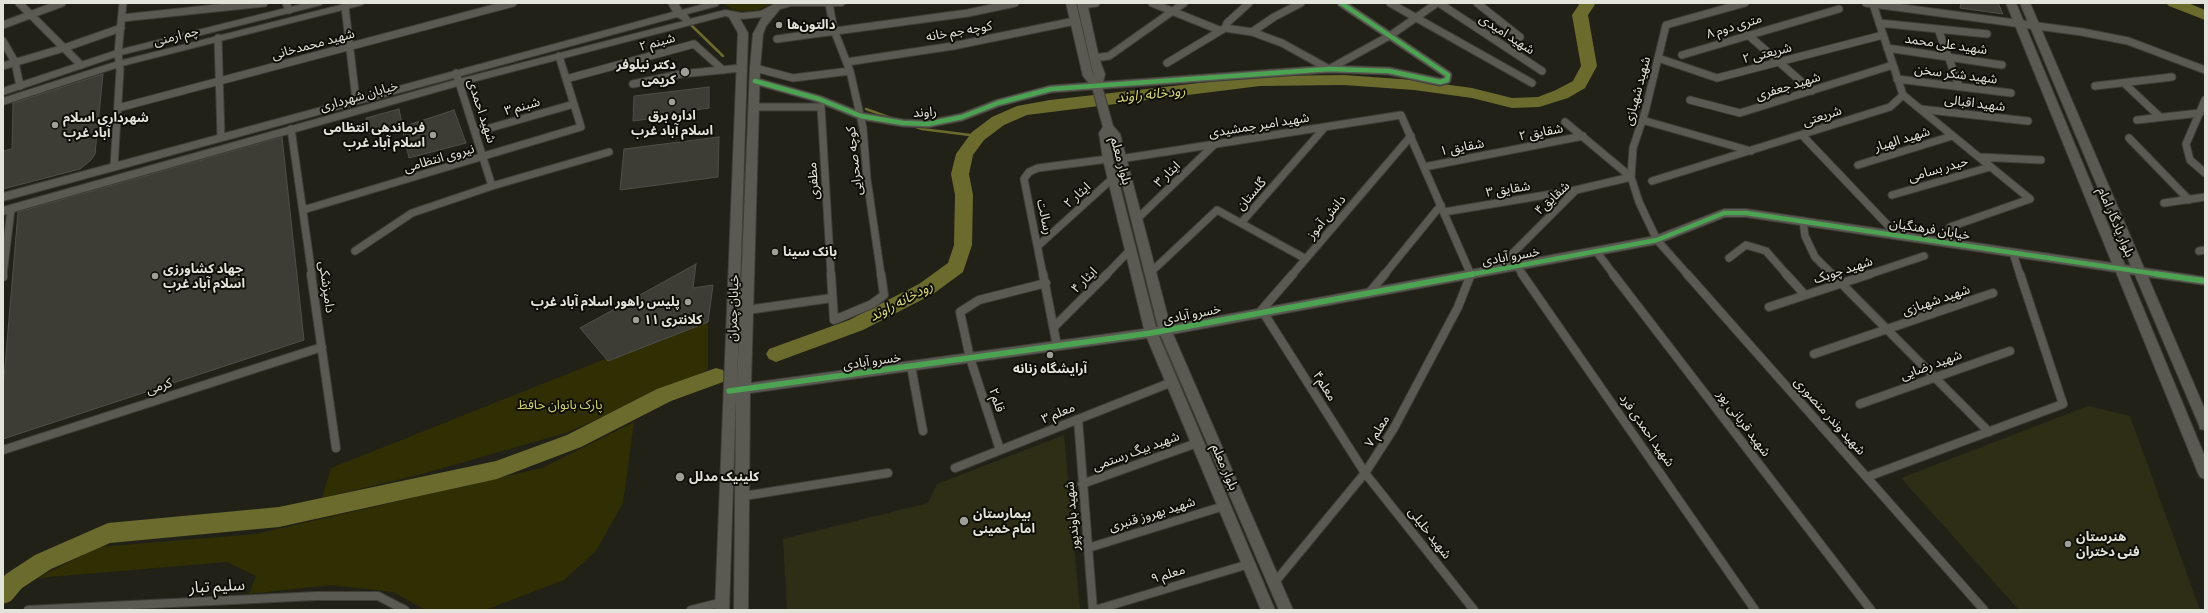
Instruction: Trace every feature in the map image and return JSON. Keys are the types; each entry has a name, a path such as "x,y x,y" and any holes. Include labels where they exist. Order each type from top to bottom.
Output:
{"main road":[{"name":"چم ارمنی","path":"3,92 118,53 287,6 318,3"},
{"name":"چم ارمنی","path":"3,102 119,64 359,3"},
{"path":"673,3 679,14 692,21"},
{"path":"714,3 729,14"},
{"name":"خیابان شهرداری","path":"7,210 291,129 458,77 714,3"},
{"name":"خیابان شهرداری","path":"3,197 356,100 559,56 692,21 729,14 752,16 778,6 791,3 842,3"},
{"path":"1071,3 1088,76 1097,86"},
{"name":"بلوار یادگار امام","path":"2011,3 2205,473"},
{"name":"بلوار یادگار امام","path":"2025,3 2142,272 2205,425"},
{"path":"1082,4 1094,58 1100,74 1097,86"},
{"name":"خیابان چمران","path":"741,610 744,496 744,389 755,68 758,34 761,26 778,6"},
{"name":"خیابان چمران","path":"722,606 743,33 729,14"},
{"name":"بلوار معلم","path":"1097,86 1108,127 1104,133 1136,220 1165,330 1286,610"},
{"name":"بلوار معلم","path":"1114,159 1113,178 1151,333 1268,610"},
{"name":"خیابان فرهنگیان","path":"1657,240 1724,213 1746,213 2205,281"},
{"name":"خسرو آبادی","path":"729,391 1151,333 1657,240"}],"street":[{"path":"19,3 81,65"},
{"path":"3,25 62,3"},
{"path":"114,167 118,108 118,53 124,3"},
{"path":"122,18 264,3"},
{"name":"شهید محمدخانی","path":"118,108 513,3"},
{"path":"777,39 834,30 938,17 1015,3"},
{"path":"1082,4 1096,3"},
{"path":"1152,3 1222,29 1252,32 1282,43 1329,69 1391,35 1438,3"},
{"path":"1094,58 1109,56 1184,3"},
{"path":"1168,62 1222,29 1249,3"},
{"path":"1252,32 1274,17 1301,3"},
{"path":"1341,3 1391,35"},
{"path":"1390,3 1532,83"},
{"name":"شهید امیدی","path":"1438,3 1542,71"},
{"path":"1477,3 1520,37"},
{"name":"شهید شهبازی","path":"1657,240 1639,202 1631,177 1632,148 1642,120 1666,25 1745,3"},
{"path":"1869,3 2018,22 2128,41 2205,70"},
{"path":"1869,3 1879,23 1903,95 2030,199 1950,227"},
{"name":"کوچه صحرایی","path":"829,4 834,30 850,72 861,116 867,179 884,295 872,304 834,320"},
{"path":"344,7 356,100"},
{"name":"۸ متری دوم","path":"1682,55 1747,34 1839,9"},
{"name":"کوچه جم خانه","path":"846,62 953,46 1075,21"},
{"path":"1879,23 1987,34"},
{"path":"3,66 64,48 121,28"},
{"path":"1938,29 1947,57 1959,86"},
{"path":"1747,34 1812,91"},
{"name":"راوند","path":"755,81 819,99 861,116 903,123 928,124 962,118 998,103 1051,90 1260,72 1329,69 1389,71 1440,82 1447,80 1448,75 1391,35"},
{"name":"شریعتی ۲","path":"1658,58 1717,78 1883,35"},
{"path":"218,38 221,81 221,137"},
{"path":"3,41 15,62 20,86"},
{"name":"شبنم ۲","path":"566,79 694,44 723,70"},
{"name":"شهید علی محمد","path":"1887,48 2002,65"},
{"path":"559,56 574,104"},
{"name":"شهید جعفری","path":"1690,100 1740,113 1893,65"},
{"path":"633,84 681,74 741,68"},
{"path":"755,68 793,78 850,72"},
{"name":"شهید احمدی","path":"458,77 492,186"},
{"path":"2096,86 2172,77"},
{"name":"شهید شکر سخن","path":"1897,78 2011,93"},
{"path":"2124,83 2160,117"},
{"name":"شریعتی","path":"1652,181 1890,107 1903,95"},
{"path":"2205,100 2186,144 2190,160 2205,174"},
{"name":"شبنم ۳","path":"476,132 574,104"},
{"name":"نیروی انتظامی","path":"303,210 581,127 574,104"},
{"name":"مظفری","path":"754,107 821,107 834,320"},
{"name":"شهید اقبالی","path":"1919,109 2028,121"},
{"path":"2137,120 2200,113"},
{"name":"شهید امیر جمشیدی","path":"1114,159 1402,114 1411,136"},
{"path":"1642,120 1751,151"},
{"path":"1565,122 1631,177"},
{"name":"گلستان","path":"1150,273 1217,210 1241,223 1325,126"},
{"name":"دامپزشکی","path":"291,129 336,448"},
{"path":"1802,135 1898,236"},
{"path":"1411,136 1471,274"},
{"name":"دانش آموز","path":"1261,312 1411,136"},
{"name":"شقایق ۲","path":"1503,151 1583,136"},
{"name":"شهید الهیار","path":"1858,165 1952,136"},
{"path":"2129,138 2189,200"},
{"name":"ایثار ۳","path":"1136,220 1215,144"},
{"name":"شقایق ۱","path":"1424,167 1503,151"},
{"path":"355,251 412,214 492,186 608,152"},
{"path":"1979,158 2042,160"},
{"name":"رسالت","path":"1057,346 1039,245 1024,179 1029,172 1038,168 1114,159"},
{"name":"حیدر بسامی","path":"1892,195 1990,167"},
{"name":"شقایق۴","path":"1515,266 1513,253 1576,190 1631,177"},
{"name":"ایثار ۲","path":"1039,245 1113,178"},
{"name":"شقایق ۳","path":"1442,209 1576,190"},
{"path":"2164,203 2205,197"},
{"path":"1369,293 1442,209"},
{"path":"3,277 7,210"},
{"path":"1803,221 1805,236 1815,257 1989,432"},
{"path":"1241,223 1306,259"},
{"name":"شهید وندر منصوری","path":"1657,240 1984,610"},
{"path":"1729,258 1746,245 1766,251 1805,295"},
{"name":"ایثار ۴","path":"1054,327 1130,249"},
{"name":"شهید قربانی پور","path":"1596,252 1871,610"},
{"path":"1867,477 2063,404 2012,253"},
{"name":"شهید چوبک","path":"1769,307 1924,256"},
{"name":"شهید احمدی فرد","path":"1515,266 1755,610"},
{"name":"معلم ۷","path":"1275,582 1365,473 1394,428 1458,307 1471,274"},
{"name":"قلم۲","path":"1000,450 970,358 960,312 979,300 1046,283"},
{"name":"شهید شهبازی","path":"1814,354 1993,293"},
{"path":"747,310 832,298"},
{"name":"معلم۴","path":"1261,312 1365,473"},
{"name":"کرمی","path":"3,450 322,347"},
{"name":"شهید رضایی","path":"1860,404 2010,350"},
{"path":"911,366 923,432"},
{"name":"معلم ۳","path":"955,468 1172,382"},
{"name":"شهید باوندپور","path":"1078,419 1082,484 1094,610"},
{"name":"شهید بیگ رستمی","path":"1082,484 1197,443"},
{"path":"744,496 888,473"},
{"name":"شهید خلیلی","path":"1365,473 1474,610"},
{"name":"شهید بهروز قنبری","path":"1088,548 1224,506"},
{"name":"معلم ۹","path":"1094,610 1249,564"},
{"name":"سلیم تبار","path":"28,610 135,607 316,596 378,596 404,610"},
{"path":"691,610 722,606"}],"shaded area":[{"name":"هنرستان فنی دختران","path":"2088,406 2130,416 2200,610 2019,610 1901,478"},
{"name":"بیمارستان امام خمینی","path":"1064,435 1080,610 787,610 783,539 928,503 937,484"}],"green space":[{"path":"723,3 773,3 758,10 745,11 733,10"},
{"name":"پارک بانوان حافظ","path":"708,318 708,370 566,433 418,475 322,498 331,468"},
{"path":"634,422 623,503 596,551 564,580 485,610 426,610 393,592 331,585 249,594 256,576 227,562 38,578 98,547 256,534 542,468"}],"building":[{"path":"1961,3 1998,3 2003,14 1960,8"},
{"name":"شهرداری اسلام آباد غرب","path":"103,74 95,154 91,160 80,169 3,189 3,151 12,149 13,103"},
{"name":"اداره برق اسلام آباد غرب","path":"709,87 709,108 695,110 695,113 633,121 634,96"},
{"path":"399,109 402,124 369,134 366,118"},
{"name":"فرماندهی انتظامی اسلام آباد غرب","path":"454,110 466,143 409,158 402,127"},
{"name":"جهاد کشاورزی اسلام آباد غرب","path":"282,137 304,340 3,439 3,390 18,212"},
{"path":"719,137 718,177 620,190 624,149"},
{"name":"کلانتری ۱۱","path":"696,264 693,288 713,285 708,322 608,361 580,328"}],"waterway":[{"name":"رودخانه راوند","path":"776,354 856,325 926,289 956,267 963,245 964,195 960,174 965,154 978,136 998,121 1023,110 1050,105 1260,81 1344,80 1414,85 1472,93 1512,103 1539,102 1562,94 1579,84 1589,66 1580,15 1588,3"},
{"name":"رودخانه راوند","path":"2174,3 2205,15"},
{"path":"689,23 723,56"},
{"path":"866,109 891,118"},
{"path":"913,126 922,129 978,136"},
{"path":"3,594 14,581 43,562 108,533 279,517 497,470 574,441 664,395 716,376"}],"cycle path":[{"path":"755,81 819,99 861,116 903,123 928,124 962,117 998,103 1051,89 1329,69 1389,71 1440,82 1447,80 1448,75 1341,3"},
{"path":"729,391 1151,333 1657,240 1724,213 1746,213 2205,281"}],"place":[{"name":"دالتون‌ها","path":"779,25"},
{"name":"دکتر نیلوفر کریمی","path":"685,72"},
{"name":"اداره برق اسلام آباد غرب","path":"672,102"},
{"name":"شهرداری اسلام آباد غرب","path":"55,125"},
{"name":"فرماندهی انتظامی اسلام آباد غرب","path":"433,135"},
{"name":"بانک سینا","path":"775,252"},
{"name":"جهاد کشاورزی اسلام آباد غرب","path":"155,276"},
{"name":"پلیس راهور اسلام آباد غرب","path":"688,302"},
{"name":"کلانتری ۱۱","path":"636,320"},
{"name":"آرایشگاه زنانه","path":"1050,355"},
{"name":"کلینیک مدلل","path":"680,477"},
{"name":"بیمارستان امام خمینی","path":"964,521"},
{"name":"هنرستان فنی دختران","path":"2068,544"}]}
